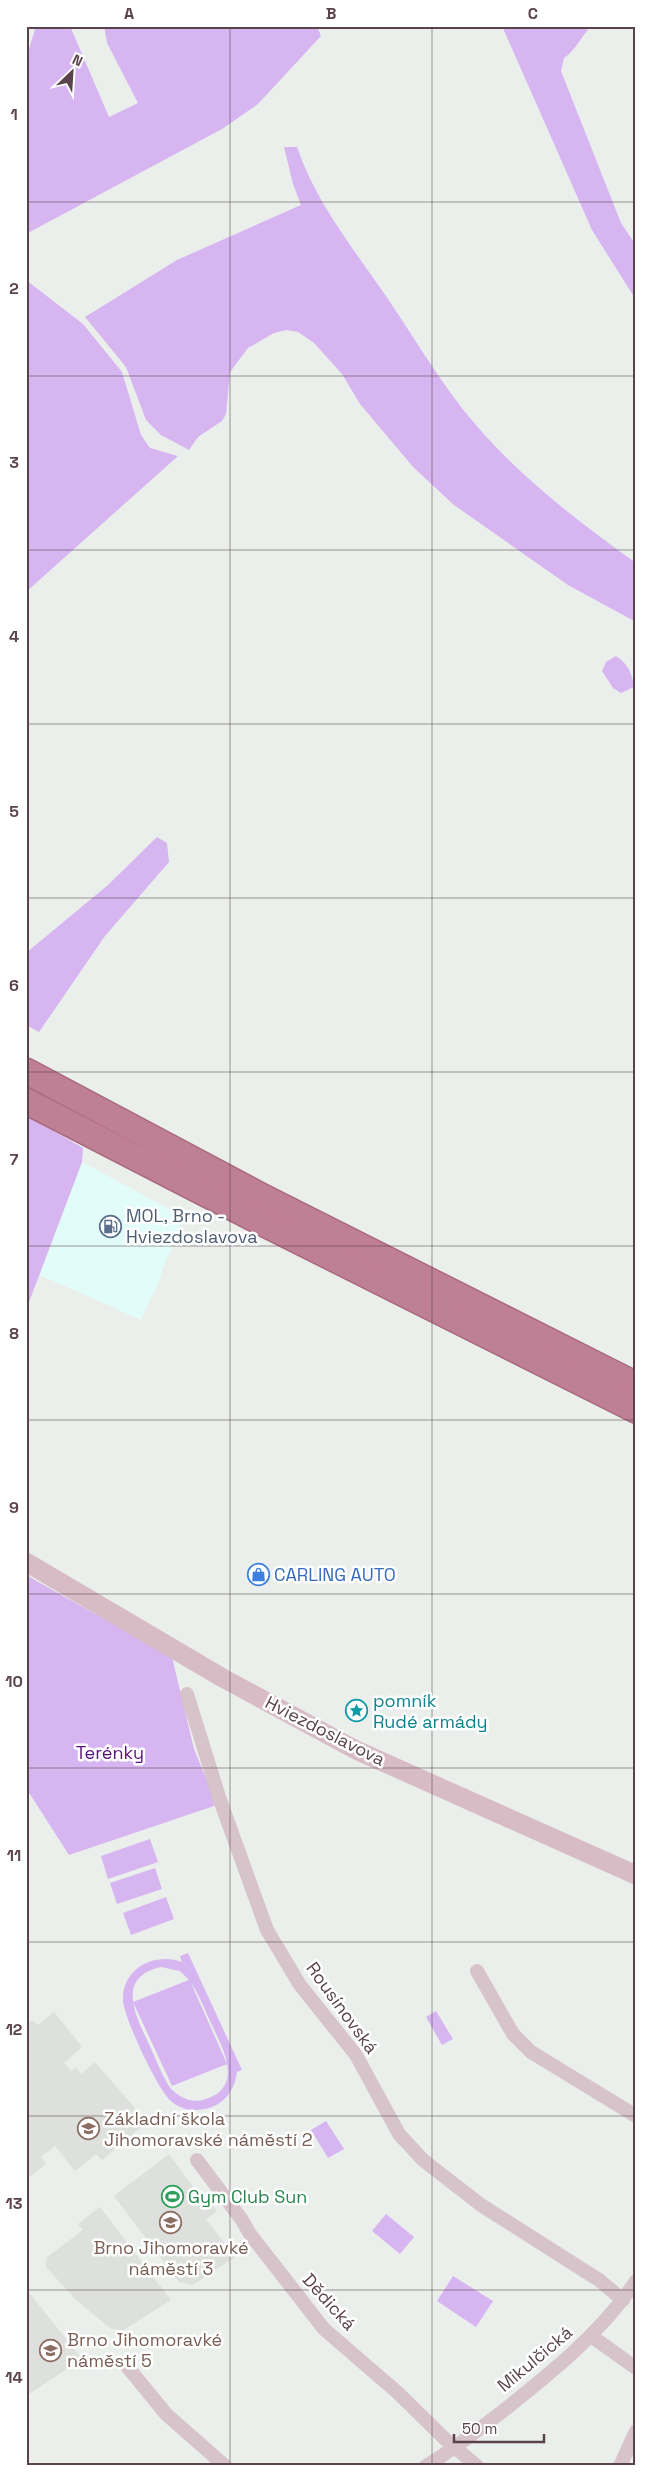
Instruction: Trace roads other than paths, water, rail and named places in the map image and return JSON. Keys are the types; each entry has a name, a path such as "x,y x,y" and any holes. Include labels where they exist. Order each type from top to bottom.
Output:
{"highway":[{"path":"26,1071 260,1196 636,1385"},
{"path":"26,1101 636,1410"}],"main road":[{"name":"Hviezdoslavova","path":"26,1562 221,1677 356,1750 636,1875"}],"street":[{"name":"Rousínovská","path":"187,1694 220,1800 267,1930 300,1985 356,2055 399,2134 423,2160 481,2204 599,2280 622,2300"},
{"path":"477,1971 514,2034 531,2052 636,2116"},
{"name":"Dědická","path":"197,2160 242,2220 250,2234 324,2330 397,2392 455,2448"},
{"name":"Mikulčická","path":"426,2466 455,2448 524,2394 591,2336 636,2281"},
{"name":"Mikulčická","path":"591,2336 636,2368"},
{"path":"126,2365 166,2414 225,2466"},
{"path":"620,2466 636,2431"},
{"path":"455,2448 476,2466"}],"place":[{"name":"MOL, Brno - Hviezdoslavova","path":"110,1226"},
{"name":"CARLING AUTO","path":"258,1575"},
{"name":"pomník Rudé armády","path":"357,1711"},
{"name":"Základní škola Jihomoravské náměstí 2","path":"88,2129"},
{"name":"Gym Club Sun","path":"172,2197"},
{"name":"Brno Jihomoravké náměstí 3","path":"171,2223"},
{"name":"Brno Jihomoravké náměstí 5","path":"51,2350"}],"park label":[{"name":"Terénky","path":"110,1753"}]}
